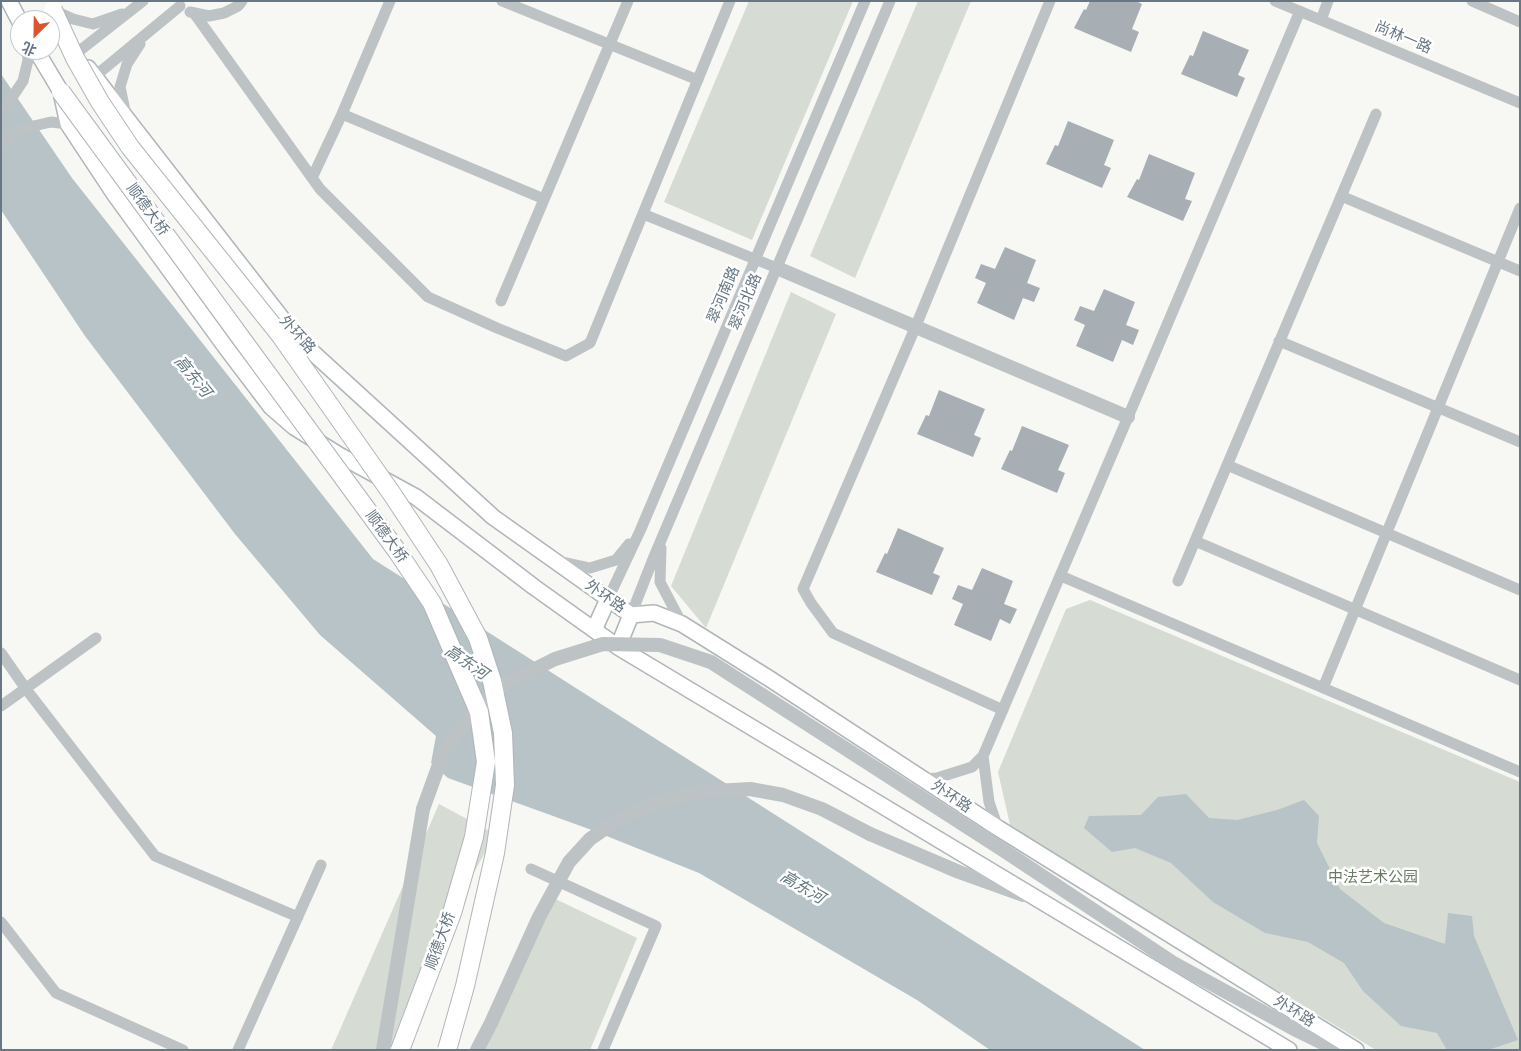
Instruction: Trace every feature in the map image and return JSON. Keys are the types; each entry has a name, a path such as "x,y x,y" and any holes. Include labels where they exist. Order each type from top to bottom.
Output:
{"main road":[{"name":"外环路","path":"50,6 94,77 126,120 298,339 493,518 631,615 654,613 682,624 770,679 998,828 1356,1050"},
{"path":"50,6 74,58 130,147 287,344 392,494 439,565 478,638 492,681 503,733 505,785 495,853 466,986 447,1050"},
{"path":"42,60 61,92 68,124 115,195 270,407 294,427 332,451 416,498 534,587 618,647 1289,1050"},
{"name":"顺德大桥","path":"61,92 391,542 432,603 479,712 486,762 474,837 452,913 400,1050"},
{"path":"594,630 608,599"},
{"path":"618,647 631,615"}],"street":[{"path":"78,52 143,1"},
{"path":"94,77 147,34 177,4 194,13 209,16 224,13 238,6 242,1"},
{"path":"312,178 342,114 390,1"},
{"path":"502,1 698,80"},
{"path":"501,300 628,1"},
{"path":"194,13 320,189 428,297 566,356 590,343 730,1"},
{"name":"翠河南路","path":"608,599 640,531 865,1"},
{"name":"翠河北路","path":"631,615 890,1"},
{"path":"1003,710 833,634 803,589 915,328 1050,1"},
{"name":"尚林一路","path":"1276,1 1520,103"},
{"path":"1321,20 1328,1"},
{"path":"1472,1 1520,22"},
{"path":"50,6 73,20 93,24 129,12"},
{"path":"923,779 937,778 972,767 983,756 1300,12"},
{"path":"126,120 120,87 127,64 147,34"},
{"path":"4,107 23,80 28,60"},
{"path":"342,114 544,199"},
{"path":"1178,581 1376,114"},
{"path":"1,142 25,128 51,122 68,124"},
{"path":"1341,196 1520,271"},
{"path":"1323,688 1520,208"},
{"path":"643,214 777,268 1128,417"},
{"path":"1279,341 1520,442"},
{"path":"1227,465 1520,590"},
{"path":"552,559 590,568 616,560 640,531"},
{"path":"661,541 660,582 682,624"},
{"path":"1194,541 1520,680"},
{"path":"1060,576 1520,772"},
{"path":"1,706 96,638"},
{"path":"383,1050 423,809 444,751 471,715 502,685 555,659 603,644 660,645 710,662 1003,850 1175,964 1298,1031 1337,1050"},
{"path":"1,653 155,856 298,917"},
{"path":"983,756 990,802 998,828"},
{"path":"477,1050 539,917 569,862 590,840 616,821 653,803 698,792 750,789 783,796 822,810 870,834 959,872 1040,901"},
{"path":"238,1050 321,865"},
{"path":"531,869 656,926 603,1050"},
{"path":"1,922 56,993 183,1050"}],"green space":[{"path":"749,1 853,1 752,240 664,202"},
{"path":"918,1 971,1 855,278 810,256"},
{"path":"791,292 836,314 706,628 671,586"},
{"name":"中法艺术公园","path":"1090,600 1520,782 1520,1050 1376,1050 1011,829 998,772 1066,609"},
{"path":"439,804 495,834 452,913 400,1050 331,1050"},
{"path":"545,894 637,938 590,1050 479,1050"}],"water":[{"name":"高东河","path":"1,74 72,178 373,559 1145,1050 990,1050 917,1000 699,873 589,829 448,778 431,763 436,736 320,635 235,534 85,336 1,210"},
{"path":"1186,794 1209,818 1237,820 1277,810 1304,800 1319,816 1317,843 1340,889 1384,923 1445,944 1448,913 1472,916 1474,936 1518,1040 1488,1050 1447,1050 1437,1033 1401,1026 1363,991 1344,963 1308,942 1265,933 1213,902 1171,863 1135,848 1112,852 1084,828 1089,816 1141,815 1158,797"}],"building":[{"path":"1090,1 1136,1 1142,4 1132,29 1139,32 1131,52 1074,28"},
{"path":"1203,31 1249,50 1238,75 1245,78 1237,97 1181,74 1190,55 1193,56"},
{"path":"1068,121 1114,140 1104,165 1111,168 1102,188 1046,164 1055,145 1058,146"},
{"path":"1149,154 1195,173 1185,199 1192,201 1183,221 1127,197 1137,179 1139,180"},
{"path":"1005,247 1036,260 1027,283 1040,288 1034,302 1023,298 1014,320 977,303 986,283 975,278 981,264 995,269"},
{"path":"1104,289 1135,302 1126,325 1139,330 1133,345 1122,340 1113,362 1076,346 1085,325 1074,320 1080,306 1094,311"},
{"path":"939,390 985,409 974,435 981,438 973,457 917,434 926,415 929,416"},
{"path":"1022,426 1069,445 1058,470 1065,473 1057,493 1001,469 1010,450 1012,451"},
{"path":"898,528 944,548 933,573 940,576 932,595 876,572 885,553 887,554"},
{"path":"982,568 1013,581 1004,604 1017,609 1010,624 1000,619 991,641 954,625 963,604 952,599 958,585 972,590"}]}
